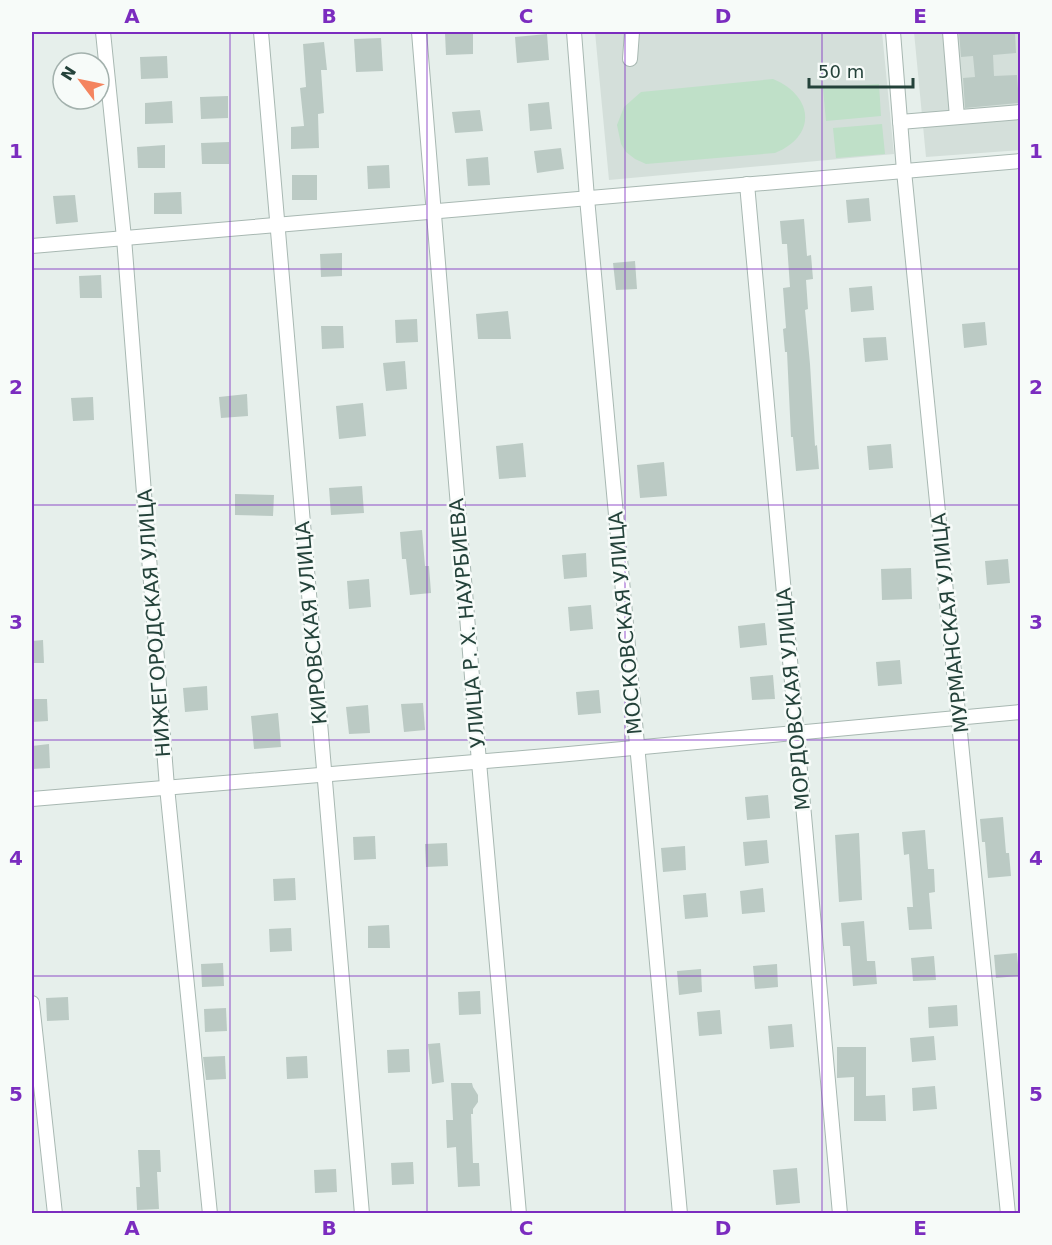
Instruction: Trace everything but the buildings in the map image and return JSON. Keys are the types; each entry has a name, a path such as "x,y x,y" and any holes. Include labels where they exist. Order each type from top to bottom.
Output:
{"street":[{"name":"НИЖЕГОРОДСКАЯ УЛИЦА","path":"103,32 124,238 167,788 210,1214"},
{"name":"КИРОВСКАЯ УЛИЦА","path":"261,32 362,1214"},
{"name":"УЛИЦА Р. Х. НАУРБИЕВА","path":"419,32 478,762 519,1214"},
{"name":"МОСКОВСКАЯ УЛИЦА","path":"574,32 636,748 680,1214"},
{"path":"630,59 632,32"},
{"name":"МУРМАНСКАЯ УЛИЦА","path":"893,32 904,171 1008,1214"},
{"path":"950,32 957,117"},
{"path":"900,122 1020,112"},
{"path":"32,246 1020,161"},
{"name":"МОРДОВСКАЯ УЛИЦА","path":"747,184 840,1214"},
{"path":"32,799 636,748 1020,711"},
{"path":"32,1003 55,1214"}],"shaded area":[{"path":"595,32 882,32 894,154 609,180"},
{"path":"914,32 1020,32 1020,150 926,157"}],"green space":[{"path":"773,79 787,86 797,95 803,105 805,116 804,127 798,137 789,146 775,153 646,164 626,152 621,144 617,125 624,107 641,92"},
{"path":"879,84 881,116 826,121 823,88"},
{"path":"882,124 885,154 836,158 833,128"}]}
